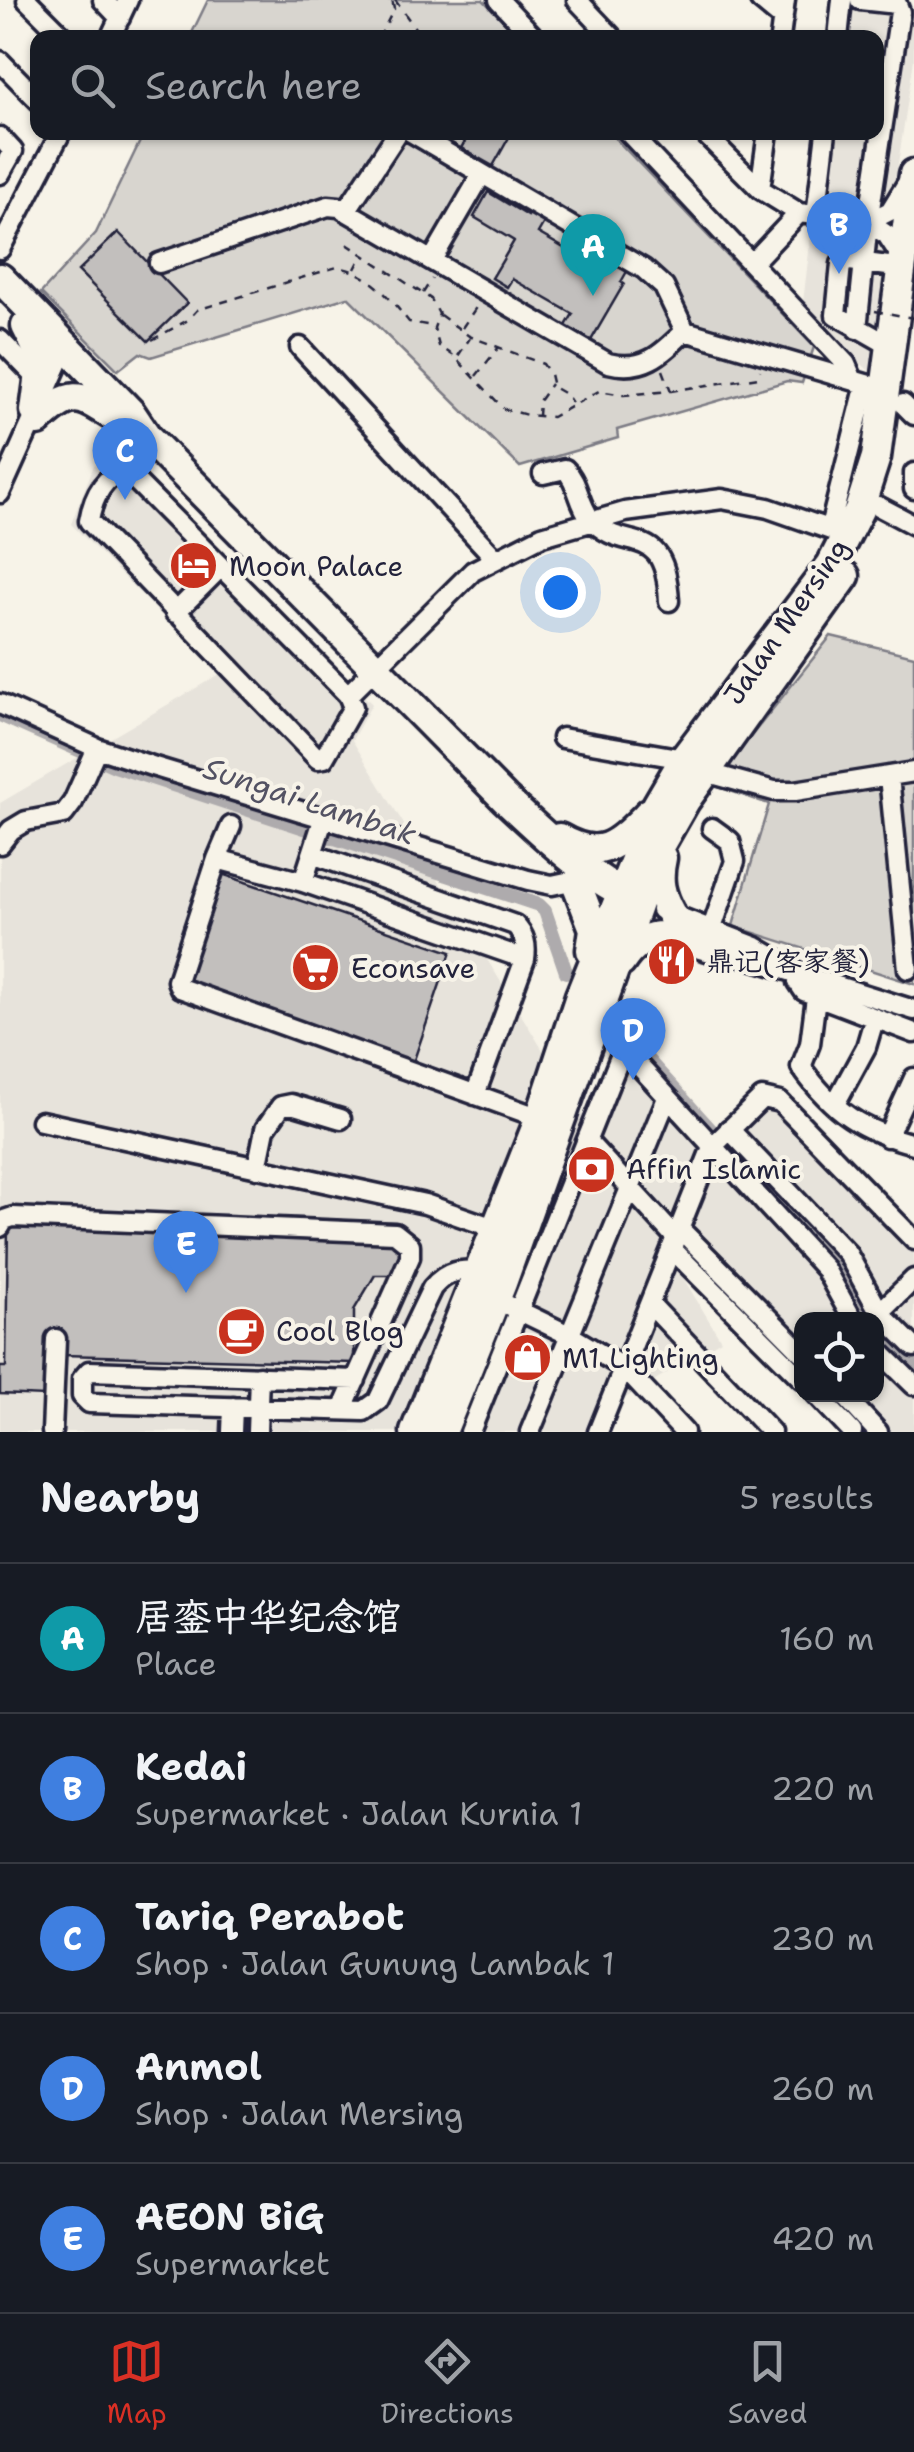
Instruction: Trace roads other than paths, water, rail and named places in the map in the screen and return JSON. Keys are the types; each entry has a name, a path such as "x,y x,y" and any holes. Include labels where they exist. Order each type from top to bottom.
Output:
{"highway":[{"name":"Jalan Mersing","path":"626,904 685,801 695,766 830,565 839,531 876,457 914,173"},
{"path":"0,278 61,361 135,429 505,799 626,904"},
{"path":"0,300 26,326 40,350 61,361"},
{"name":"Jalan Mersing","path":"415,1432 540,1118 597,988 657,805 695,766 844,577 868,533 878,506 885,395 914,315"},
{"path":"33,424 61,361"},
{"path":"33,424 64,399 75,397 135,429"},
{"path":"418,712 479,788 574,883 594,929 597,988"},
{"path":"505,799 584,851 604,850 626,836 657,805"},
{"path":"671,914 658,880 685,801"},
{"path":"574,883 626,904"},
{"path":"597,988 641,938 654,934 719,941"},
{"name":"Jalan Mersing","path":"442,1432 508,1305 586,1050 597,988"}],"street":[{"path":"28,0 57,30"},
{"path":"103,0 120,18"},
{"path":"114,30 128,0"},
{"path":"577,0 605,30"},
{"path":"760,0 782,28"},
{"path":"782,28 786,0"},
{"path":"839,30 842,0"},
{"path":"860,0 897,4 900,12 884,117"},
{"path":"507,3 529,30"},
{"path":"0,61 30,86"},
{"path":"0,137 13,151 0,174"},
{"path":"2,244 57,140"},
{"path":"346,211 393,140"},
{"path":"425,140 644,269 664,286 685,332 885,395"},
{"path":"636,140 846,364 885,395"},
{"path":"712,140 760,190 808,215 868,222 888,235 903,264 864,263"},
{"path":"760,190 767,140"},
{"path":"753,262 808,215 824,140"},
{"path":"880,140 857,329 892,348"},
{"path":"868,222 890,212 914,173"},
{"path":"432,260 482,174"},
{"path":"159,263 328,206 346,211 608,363 634,368 685,332"},
{"path":"0,340 61,361"},
{"path":"300,347 495,558"},
{"path":"2,483 33,424"},
{"path":"125,470 135,429"},
{"path":"543,474 566,469 592,521 617,537 644,544 660,558 668,575 669,601"},
{"path":"125,470 348,695 353,707 324,758 318,759 89,521 104,482 109,475 125,470"},
{"path":"914,473 914,489"},
{"path":"348,695 459,583 495,558 542,536 658,505 722,499 768,508 839,531"},
{"path":"878,506 914,525"},
{"path":"175,613 220,568"},
{"path":"0,704 94,755 318,835 515,925 525,940 525,959 476,1095"},
{"path":"562,738 695,766 774,791 914,772"},
{"path":"0,844 26,821 64,814 94,755"},
{"path":"889,776 908,969"},
{"path":"231,826 177,981 180,988 540,1118"},
{"path":"712,828 730,841 736,861 719,941"},
{"path":"318,835 552,886 574,883"},
{"path":"303,882 318,835"},
{"path":"217,860 303,882 525,959"},
{"path":"626,904 671,914 754,962 802,973 914,1010"},
{"path":"626,904 719,941"},
{"path":"802,973 799,986 816,997 914,1033"},
{"path":"816,997 810,1044 801,1066 855,1122 914,1144"},
{"path":"835,1104 866,1047 874,1020"},
{"path":"586,1050 616,1067"},
{"path":"470,1432 508,1305 587,1141 620,1057 630,1055 667,1098 720,1138 847,1253 874,1312"},
{"path":"887,1137 914,1078"},
{"path":"530,1432 667,1098"},
{"path":"598,1432 720,1138 762,1098 780,1102 914,1240"},
{"path":"257,1168 266,1129 280,1106 291,1104 341,1118"},
{"path":"40,1121 424,1204 497,1229"},
{"path":"720,1138 825,1268 849,1312"},
{"path":"587,1141 794,1370"},
{"path":"0,1227 13,1216 389,1230 410,1245 410,1256 342,1410"},
{"path":"676,1239 794,1345"},
{"path":"356,1380 89,1371 82,1379 82,1396 89,1403 364,1410 378,1401 440,1278 458,1270 481,1270"},
{"path":"881,1312 914,1279"},
{"path":"650,1304 771,1432"},
{"path":"508,1305 624,1368 684,1432"},
{"path":"884,1323 914,1347"},
{"path":"52,1432 56,1338"},
{"path":"884,1356 914,1385"},
{"path":"257,1432 259,1376"},
{"path":"823,1402 849,1431"},
{"path":"850,1402 878,1432"},
{"path":"232,1432 233,1407"}],"waterway":[{"name":"Sungai Lambak","path":"0,715 115,766 539,905 545,911 566,972"},
{"name":"Sungai Lambak","path":"616,1019 628,1038 832,1264 865,1312"},
{"name":"Sungai Lambak","path":"884,1335 914,1366"}],"place":[{"name":"Kedai","path":"839,274"},
{"name":"居銮中华纪念馆","path":"593,296"},
{"name":"Tariq Perabot","path":"125,500"},
{"name":"Moon Palace","path":"194,566"},
{"name":"鼎记(客家餐)","path":"671,961"},
{"name":"Econsave","path":"316,968"},
{"name":"Anmol","path":"633,1080"},
{"name":"Affin Islamic","path":"591,1169"},
{"name":"AEON BiG","path":"186,1293"},
{"name":"Cool Blog","path":"241,1331"},
{"name":"M1 Lighting","path":"527,1358"}]}
